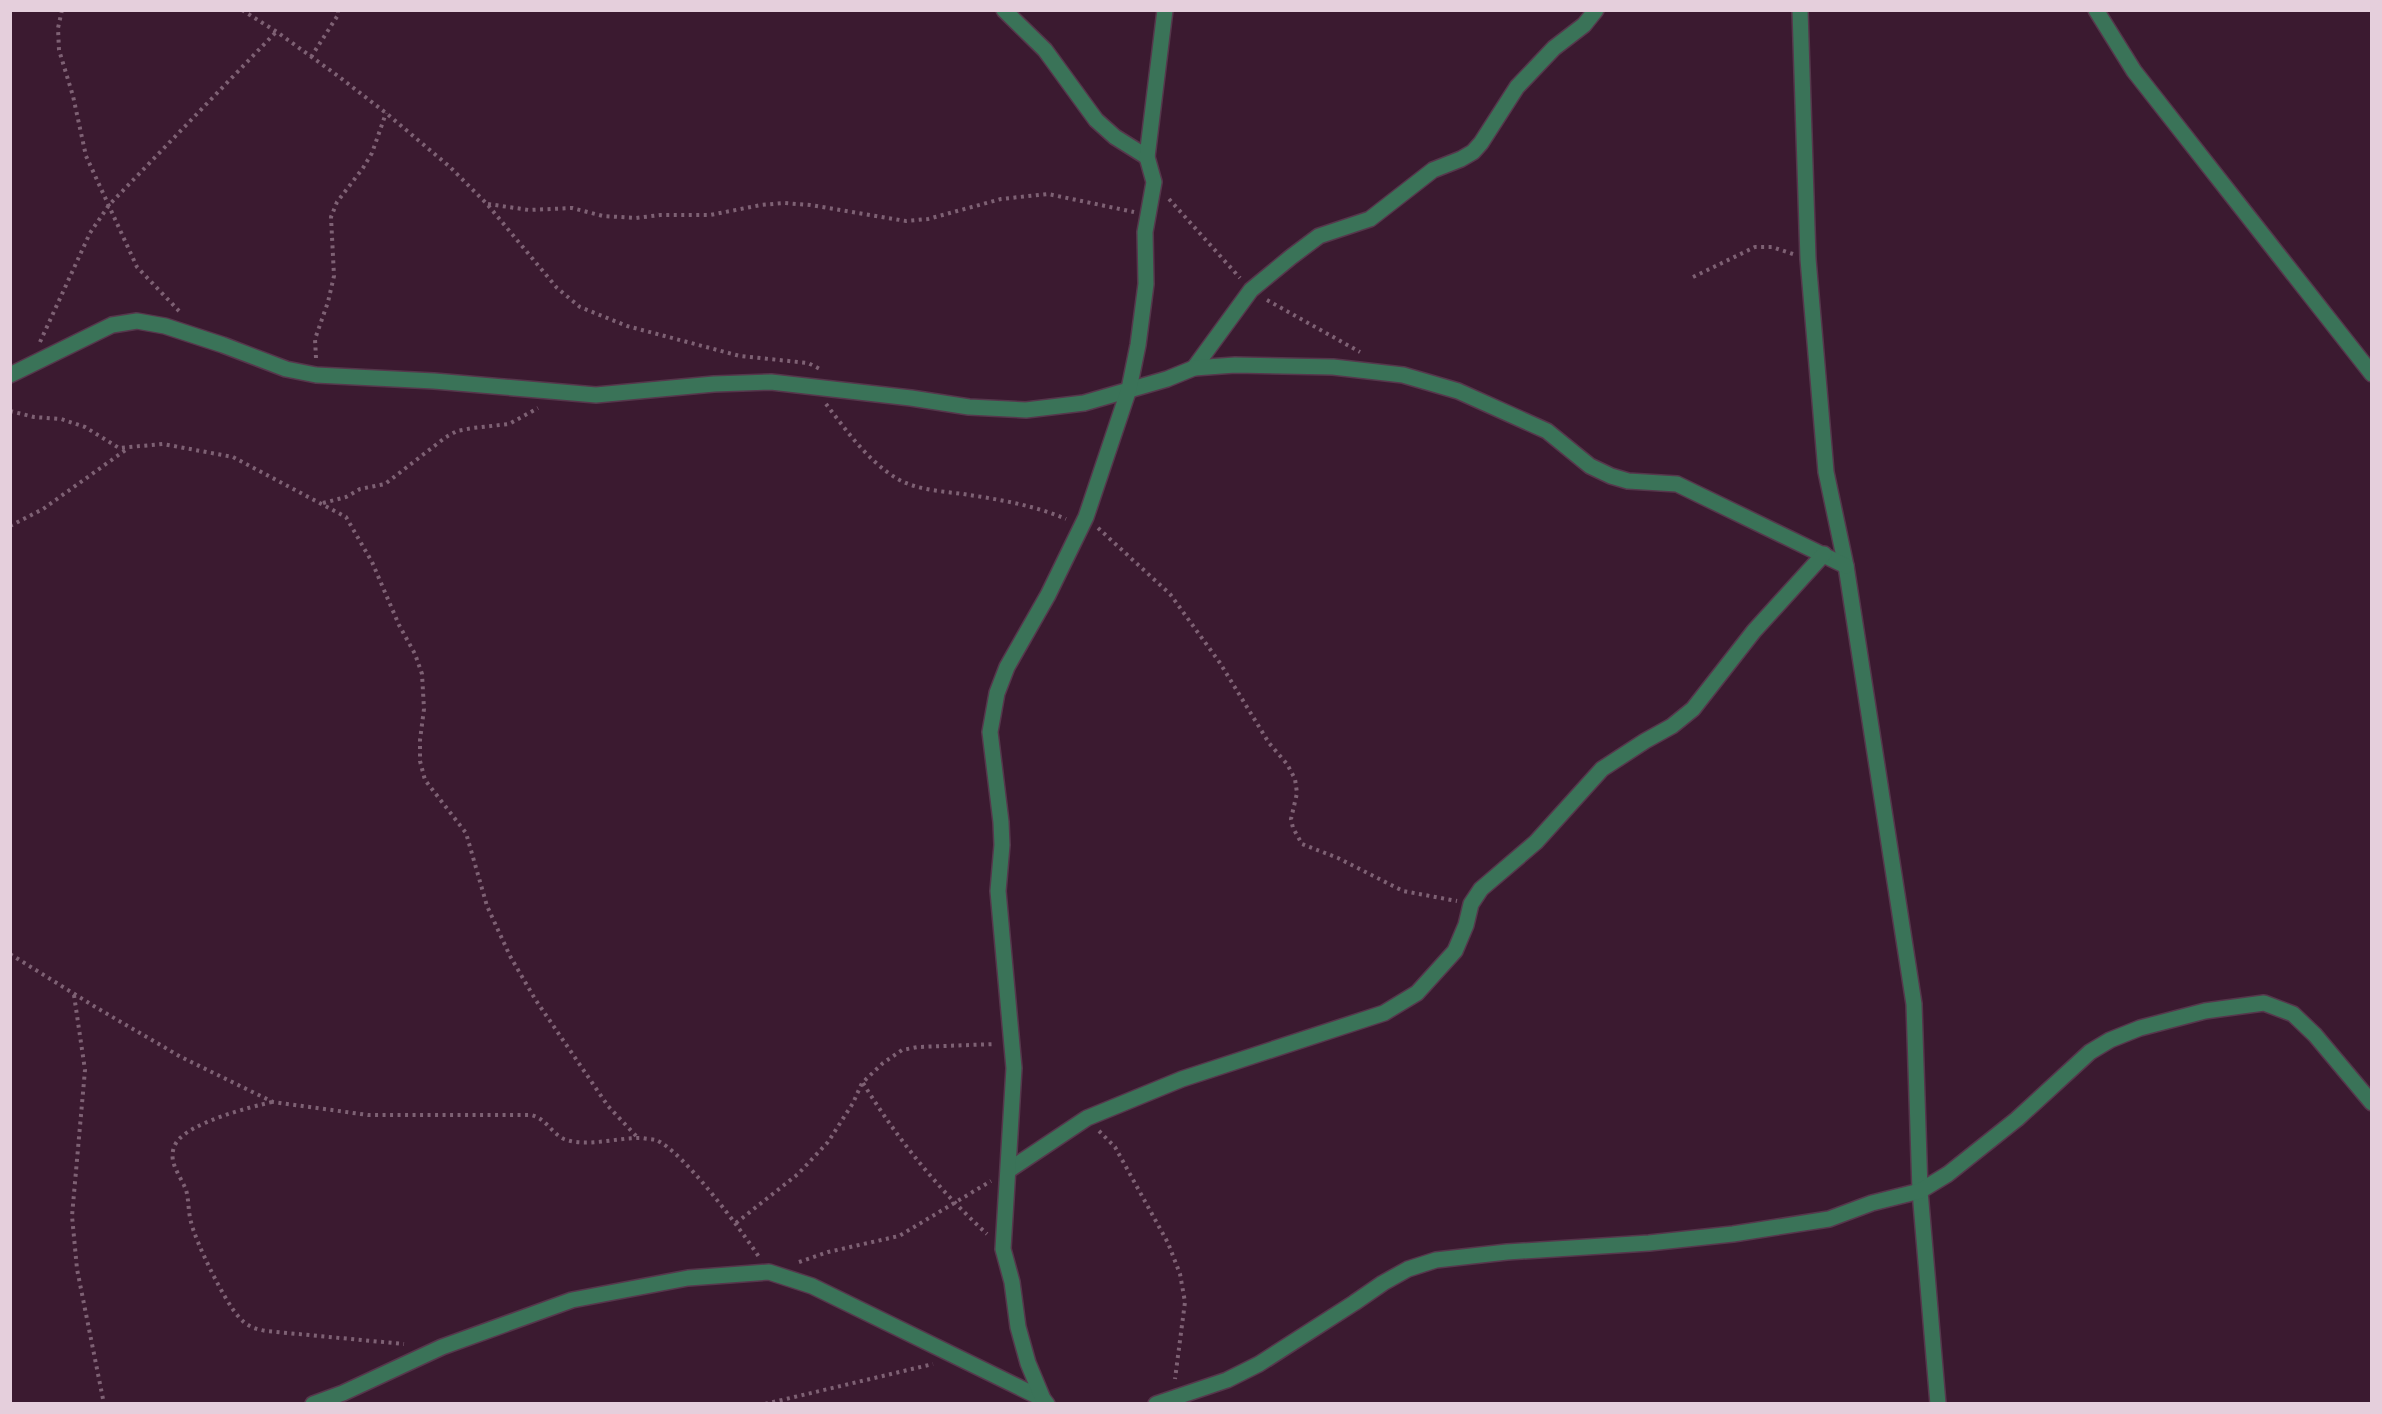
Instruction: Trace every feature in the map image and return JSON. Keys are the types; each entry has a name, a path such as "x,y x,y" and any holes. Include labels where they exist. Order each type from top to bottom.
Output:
{"street":[{"path":"1004,10 1045,50 1096,120 1115,137 1147,157"},
{"path":"1045,1401 1028,1363 1018,1327 1012,1282 1003,1249 1014,1068 998,891 1002,845 998,786 990,732 997,693 1007,668 1048,595 1085,520 1129,389 1138,345 1146,284 1146,232 1154,182 1147,157 1164,10"},
{"path":"1194,368 1251,290 1319,236 1370,219 1433,170 1473,152 1516,87 1543,58 1584,25 1596,10"},
{"path":"1800,10 1808,259 1826,472 1846,566 1914,1004 1920,1191 1938,1404"},
{"path":"2096,10 2134,71 2372,374"},
{"path":"10,375 112,325 137,321 165,326 286,369 316,375 434,381 596,395 714,384 771,382 969,407 1026,410 1084,403 1167,379 1194,368 1235,364 1333,367 1402,375 1458,391 1547,431 1590,465 1611,476 1628,481 1677,484 1846,566"},
{"path":"1009,1170 1088,1118 1182,1079 1384,1013 1417,993 1455,951 1466,925 1471,904 1481,889 1536,842 1602,769 1672,726 1693,709 1754,631 1824,554"},
{"path":"1156,1404 1227,1380 1259,1364 1383,1283 1408,1269 1436,1260 1732,1234 1828,1219 1872,1203 1920,1191 1947,1174 2017,1119 2090,1052 2110,1040 2140,1028 2205,1011 2264,1003 2293,1014 2315,1035 2372,1103"},
{"path":"313,1404 343,1393 442,1347 573,1300 688,1278 769,1272 812,1286 1045,1401"}],"path":[{"path":"62,10 58,28 59,50 73,96 86,156 137,267 183,315"},
{"path":"242,10 277,32 386,113 450,167 487,204 557,288 580,307 627,326 740,356 808,363 828,373"},
{"path":"311,57 338,15 338,10"},
{"path":"30,365 90,233 109,205 277,32"},
{"path":"316,375 315,339 334,276 331,217 337,202 372,153 386,113"},
{"path":"1154,182 1251,290 1364,354"},
{"path":"487,204 529,210 572,208 603,216 629,219 660,214 710,215 784,203 810,205 906,221 928,219 1001,199 1048,194 1148,215"},
{"path":"1693,277 1755,247 1772,247 1808,259"},
{"path":"812,387 865,451 896,478 935,492 963,494 1044,511 1075,524 1085,520 1170,594 1220,663 1269,743 1287,764 1295,779 1298,793 1291,819 1302,844 1338,858 1403,891 1471,904"},
{"path":"322,504 346,497 360,489 385,484 457,431 509,424 534,411 559,392"},
{"path":"10,411 34,417 61,419 85,427 119,448 163,444 232,457 346,517 372,562 422,674 424,709 420,761 425,780 466,833 488,906 510,956 535,999 608,1106 638,1138"},
{"path":"10,526 43,509 127,449"},
{"path":"10,954 181,1057 273,1102 368,1115 531,1115 540,1117 564,1139 603,1141 654,1139 678,1157 736,1223 769,1272 828,1252 899,1236 1009,1170"},
{"path":"74,994 85,1070 72,1216 76,1269 104,1404"},
{"path":"736,1223 798,1174 828,1142 853,1103 862,1083 902,1050 918,1047 1012,1043"},
{"path":"862,1083 918,1164 953,1203 1003,1249"},
{"path":"273,1102 242,1109 190,1130 177,1142 172,1155 176,1171 186,1191 191,1225 223,1292 238,1317 251,1328 323,1338 407,1344"},
{"path":"1088,1118 1115,1147 1168,1243 1180,1274 1185,1302 1172,1400"},
{"path":"765,1404 960,1358"}]}
